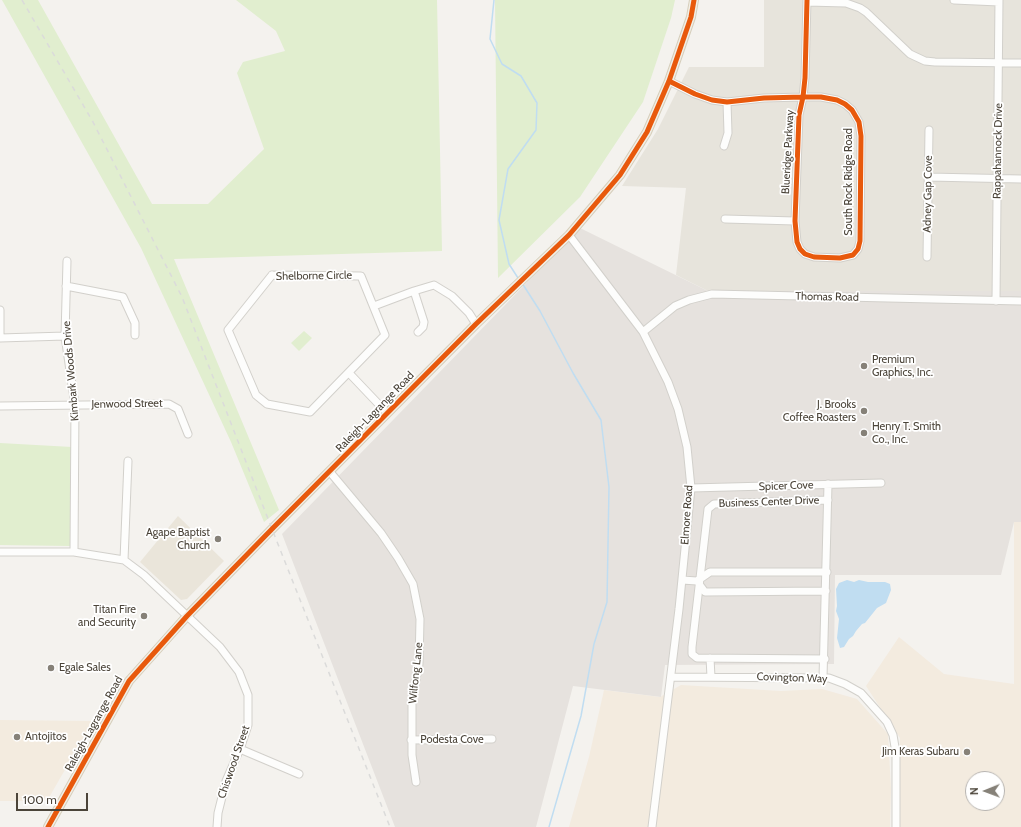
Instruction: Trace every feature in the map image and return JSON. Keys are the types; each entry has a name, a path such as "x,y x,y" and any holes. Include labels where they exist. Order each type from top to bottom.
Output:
{"main road":[{"name":"Raleigh-Lagrange Road","path":"48,827 129,681 187,616 387,413 476,324 569,235 620,174 647,132 669,81 691,17 694,0"}],"street":[{"path":"954,0 999,1"},
{"path":"807,1 846,3 857,7 866,12 910,54 925,61 1021,64"},
{"name":"Blueridge Parkway","path":"807,1 806,54 803,96 799,115 796,221 797,242 800,249 805,254 814,257 840,258 853,255"},
{"name":"Rappahannock Drive","path":"996,301 999,1"},
{"path":"669,81 695,94 712,100 728,102 803,96"},
{"name":"South Rock Ridge Road","path":"803,96 838,100 852,110 859,122 861,136 860,241 858,249 853,255"},
{"path":"724,146 728,133 728,102"},
{"name":"Adney Gap Cove","path":"927,257 929,130"},
{"path":"928,177 1021,179"},
{"path":"725,219 796,221"},
{"name":"Elmore Road","path":"569,235 643,332 668,382 678,409 687,447 691,488 671,677 652,827"},
{"name":"Kimbark Woods Drive","path":"67,261 65,336 76,405 74,552"},
{"name":"Shelborne Circle","path":"272,275 360,276 374,306 385,335 349,374 310,412 267,404 256,395 228,330 272,275"},
{"path":"374,306 434,285 452,296 464,307 476,324"},
{"path":"66,286 123,297 135,323 135,335"},
{"path":"414,291 424,322 424,327 418,332"},
{"name":"Thomas Road","path":"643,332 674,306 689,300 712,294 1021,301"},
{"path":"0,310 0,338 65,336"},
{"path":"349,374 387,413"},
{"name":"Jenwood Street","path":"0,406 169,404 178,409 188,434"},
{"path":"124,560 128,461"},
{"name":"Wilfong Lane","path":"330,472 381,533 413,584 420,619 418,664 412,700 411,740 416,782"},
{"name":"Spicer Cove","path":"691,488 881,483"},
{"name":"Business Center Drive","path":"823,678 825,659 828,484"},
{"name":"Business Center Drive","path":"710,658 697,658 692,654 708,509 714,504 828,500"},
{"name":"Chiswood Street","path":"0,552 74,552 124,560 144,575 220,647 239,672 248,695 248,725 240,749 226,781 218,813 217,827"},
{"path":"682,580 699,581 710,572 826,572"},
{"path":"699,581 705,592 826,591"},
{"path":"711,677 710,658 825,659"},
{"name":"Covington Way","path":"671,677 829,678 845,684 861,693 890,726 893,735 896,753 896,827"},
{"name":"Podesta Cove","path":"411,740 492,739"},
{"path":"240,749 299,774"}],"shaded area":[{"path":"764,0 1021,0 1021,291 708,291 676,275 686,188 622,186 658,129 689,67 764,67"},
{"path":"580,228 708,291 1021,291 1021,522 1014,522 1001,575 835,575 834,664 665,665 661,697 573,686 536,827 395,827 282,534"},
{"path":"178,516 224,561 187,599 181,600 140,562"},
{"path":"1014,522 1021,522 1021,827 900,827 900,738 866,686 899,637 944,674 1014,684"},
{"path":"681,685 781,691 822,689 857,699 888,734 891,789 890,827 569,827 589,757 604,690 660,697"},
{"path":"0,720 93,721 47,801 0,801"}],"green space":[{"path":"2,0 38,0 152,204 208,204 264,149 237,73 243,62 285,51 276,31 236,0 437,0 442,251 174,259 279,510 264,522 231,442 141,248"},
{"path":"495,0 675,0 671,18 643,102 580,197 498,278"},
{"path":"304,331 312,338 299,351 291,343"},
{"path":"0,443 72,447 70,546 0,545"}],"water":[{"path":"847,580 854,582 859,580 868,582 885,582 890,584 891,590 886,603 877,608 849,639 844,647 840,648 837,638 839,619 836,611 836,589 839,583"}],"waterway":[{"path":"494,0 490,39 502,64 521,76 537,103 536,130 508,169 499,220 509,264 518,278"},
{"path":"522,283 540,311 573,373 601,420 609,487 607,602 594,644 581,716 549,827"}],"railway":[{"path":"22,0 93,122 182,297 390,827"}],"cycle path":[{"path":"48,827 129,681 187,616 272,529 476,324 569,235 620,175 647,132 669,81 691,17 694,0"},
{"path":"669,81 695,94 712,100 727,102 764,98 803,97 821,97 837,100 852,110 859,122 861,136 860,241 858,249 853,255 840,258 814,257 805,254 800,249 797,242 795,221 799,115 803,97 805,78 807,0"}],"place":[{"name":"Premium Graphics, Inc.","path":"864,366"},
{"name":"J. Brooks Coffee Roasters","path":"864,411"},
{"name":"Henry T. Smith Co., Inc.","path":"864,433"},
{"name":"Agape Baptist Church","path":"218,539"},
{"name":"Titan Fire and Security","path":"144,616"},
{"name":"Egale Sales","path":"51,668"},
{"name":"Antojitos","path":"17,737"},
{"name":"Jim Keras Subaru","path":"967,752"}]}
